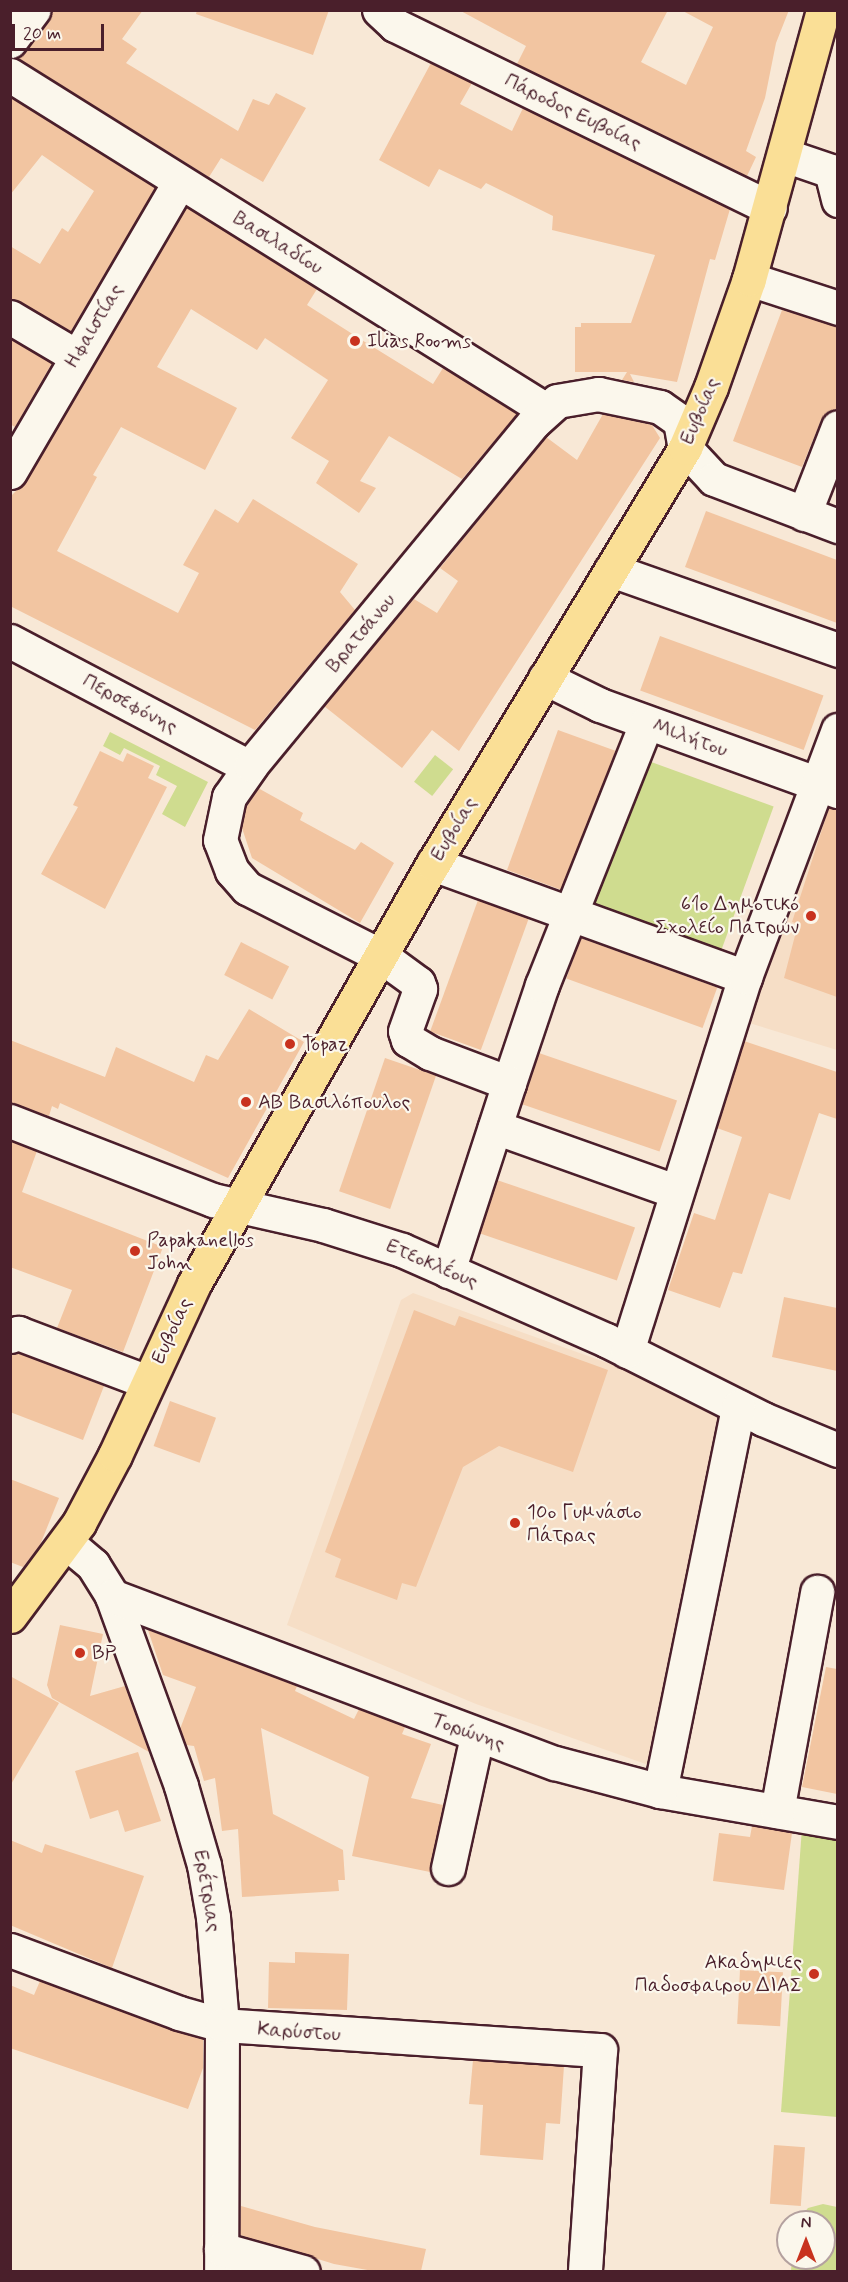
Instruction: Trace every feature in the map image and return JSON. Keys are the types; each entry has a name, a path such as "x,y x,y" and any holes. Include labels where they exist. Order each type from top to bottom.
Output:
{"main road":[{"name":"Ευβοίας","path":"10,1616 21,1586 67,1543 105,1475 189,1294 433,864 685,448 715,376 749,279 823,10"}],"street":[{"path":"10,41 33,10"},
{"name":"Πάροδος Ευβοίας","path":"379,10 395,26 770,208"},
{"name":"Βασιλαδίου","path":"10,75 546,410"},
{"path":"784,155 831,171 837,200"},
{"name":"Ηφαιστίας","path":"10,472 76,356 180,183"},
{"path":"749,279 837,308"},
{"path":"10,317 76,356"},
{"name":"Βρατσάνου","path":"509,1083 430,1053 408,1040 405,1031 420,989 418,983 381,956 247,888 232,871 220,840 221,823 229,797 249,767 546,410 557,401 586,394 637,399 660,407 680,422 685,448"},
{"path":"804,514 837,427"},
{"path":"685,448 708,475 725,486 837,526"},
{"path":"611,570 837,650"},
{"name":"Περσεφόνης","path":"10,641 249,767"},
{"name":"Μιλήτου","path":"545,678 646,723 828,788"},
{"path":"448,1271 542,985 646,723"},
{"path":"627,1351 675,1191 745,977 828,788 837,730"},
{"path":"433,864 745,977"},
{"name":"Ετεοκλέους","path":"10,1121 213,1200 351,1232 448,1271 627,1351 738,1407 837,1450"},
{"path":"495,1127 675,1191"},
{"path":"10,1336 18,1334 148,1382"},
{"path":"660,1791 738,1407"},
{"name":"Ερέτριας","path":"67,1543 93,1565 112,1596 197,1838 213,1917 222,2025 221,2260"},
{"path":"777,1811 818,1592"},
{"name":"Τορώνης","path":"112,1596 477,1736 555,1763 660,1791 837,1822"},
{"path":"448,1868 477,1736"},
{"name":"Καρύστου","path":"10,1950 179,2013 222,2025 600,2050 585,2271"},
{"path":"221,2260 303,2271"}],"shaded area":[{"name":"61ο Δημοτικό Σχολείο Πατρών","path":"823,806 837,811 837,1050 746,1022"},
{"name":"10ο Γυμνάσιο Πάτρας","path":"413,1293 613,1365 729,1421 657,1768 476,1704 287,1625 401,1300"}],"green space":[{"path":"110,732 208,782 185,827 162,814 177,786 156,775 160,766 124,748 120,755 103,746"},
{"path":"435,755 453,769 432,796 414,782"},
{"path":"643,759 774,807 721,950 591,903"},
{"name":"Ακαδημιες Παδοσφαιρου ΔΙΑΣ","path":"802,1828 837,1837 837,2117 781,2112"},
{"path":"823,2204 837,2207 837,2271 791,2271 836,2270 836,2210 806,2210"}],"building":[{"path":"51,10 143,10 122,39 137,49 126,63 238,131 253,99 269,105 276,93 306,108 263,182 221,158 209,177 17,58 48,21"},
{"path":"197,10 329,10 313,55 196,14"},
{"path":"459,10 668,10 641,62 686,85 713,27 681,10 789,10 776,43 765,98 746,151 756,157 747,176 517,64 526,46"},
{"path":"431,63 472,83 460,104 512,131 523,108 730,209 715,260 710,259 677,382 630,374 634,382 622,380 627,372 575,372 575,327 581,327 581,323 631,323 655,255 552,230 553,216 486,183 481,189 439,169 429,187 379,160"},
{"path":"10,97 155,188 71,331 10,298 10,246 40,264 62,228 68,232 94,191 42,155 10,195"},
{"path":"186,207 317,289 307,305 365,342 433,384 443,368 517,414 462,479 389,436 360,481 376,488 359,513 316,483 329,461 291,438 328,380 265,338 257,350 191,309 157,367 237,408 205,470 121,427 93,475 97,477 57,551 178,613 199,573 183,565 215,509 238,523 253,499 358,564 340,592 355,610 255,730 10,606 10,497 26,481"},
{"path":"782,310 837,326 837,409 827,412 821,420 802,467 733,441"},
{"path":"10,339 52,363 15,427 10,424"},
{"path":"603,414 652,425 660,438 459,751 432,730 402,768 324,706 414,599 437,613 458,581 440,568 546,437 577,460"},
{"path":"706,511 837,560 837,623 685,567"},
{"path":"660,636 824,696 804,750 640,691"},
{"path":"558,730 615,751 564,891 507,870"},
{"path":"100,751 123,762 127,753 154,766 148,778 167,787 105,909 41,874 78,807 73,805"},
{"path":"258,788 303,813 300,820 355,850 361,842 394,863 360,923 252,858 242,828 246,808"},
{"path":"829,808 837,809 837,997 784,978 798,924 792,922"},
{"path":"478,900 529,918 481,1050 430,1032"},
{"path":"581,938 717,988 703,1028 566,978"},
{"path":"241,942 289,967 272,999 224,975"},
{"path":"249,1009 304,1042 228,1178 60,1103 58,1109 52,1106 49,1116 10,1103 10,1040 105,1077 116,1047 194,1082 206,1055 218,1060"},
{"path":"744,1041 837,1072 837,1119 819,1113 790,1200 769,1193 742,1274 733,1272 720,1308 668,1290 694,1213 715,1220 742,1137 717,1128"},
{"path":"539,1053 677,1101 659,1152 521,1104"},
{"path":"385,1058 436,1076 390,1209 339,1191"},
{"path":"10,1141 37,1151 22,1192 163,1247 123,1352 57,1328 72,1290 10,1267"},
{"path":"497,1180 635,1228 617,1280 479,1233"},
{"path":"784,1297 837,1308 837,1371 772,1357"},
{"path":"414,1310 455,1326 459,1316 608,1370 573,1472 499,1446 463,1467 416,1587 402,1583 397,1600 335,1577 341,1559 325,1552"},
{"path":"18,1353 104,1386 83,1440 10,1412 10,1354"},
{"path":"170,1401 216,1418 200,1463 154,1446"},
{"path":"10,1479 59,1498 40,1545 23,1567 10,1562"},
{"path":"60,1625 103,1634 90,1696 125,1686 149,1752 52,1698 47,1685"},
{"path":"148,1630 297,1686 295,1691 354,1719 359,1709 405,1727 402,1734 431,1744 411,1798 443,1805 430,1872 352,1856 369,1777 261,1728 273,1814 343,1850 345,1880 338,1880 339,1891 242,1897 238,1829 222,1831 215,1778 204,1781 194,1746 186,1745 180,1729 196,1687 163,1675"},
{"path":"826,1667 837,1669 837,1794 802,1787"},
{"path":"10,1676 59,1703 10,1786"},
{"path":"138,1752 161,1821 125,1832 118,1810 90,1819 75,1771"},
{"path":"752,1826 792,1833 784,1890 713,1881 719,1833 750,1837"},
{"path":"10,1840 42,1853 45,1844 144,1876 112,1968 10,1925"},
{"path":"295,1952 349,1954 347,2010 268,2008 269,1962 295,1963"},
{"path":"740,1970 783,1972 780,2026 737,2024"},
{"path":"40,1981 203,2039 203,2068 188,2109 10,2048 10,1985 34,1995"},
{"path":"473,2060 564,2066 560,2124 546,2123 543,2160 480,2155 483,2105 469,2104"},
{"path":"774,2145 805,2147 801,2206 770,2204"},
{"path":"241,2206 315,2227 426,2249 421,2271 373,2271 334,2264 240,2235"}],"place":[{"name":"Ilias Rooms","path":"355,341"},
{"name":"61ο Δημοτικό Σχολείο Πατρών","path":"811,916"},
{"name":"Topaz","path":"290,1044"},
{"name":"ΑΒ Βασιλόπουλος","path":"246,1102"},
{"name":"Papakanellos John","path":"135,1251"},
{"name":"10ο Γυμνάσιο Πάτρας","path":"515,1523"},
{"name":"BP","path":"80,1653"},
{"name":"Ακαδημιες Παδοσφαιρου ΔΙΑΣ","path":"814,1974"}]}
